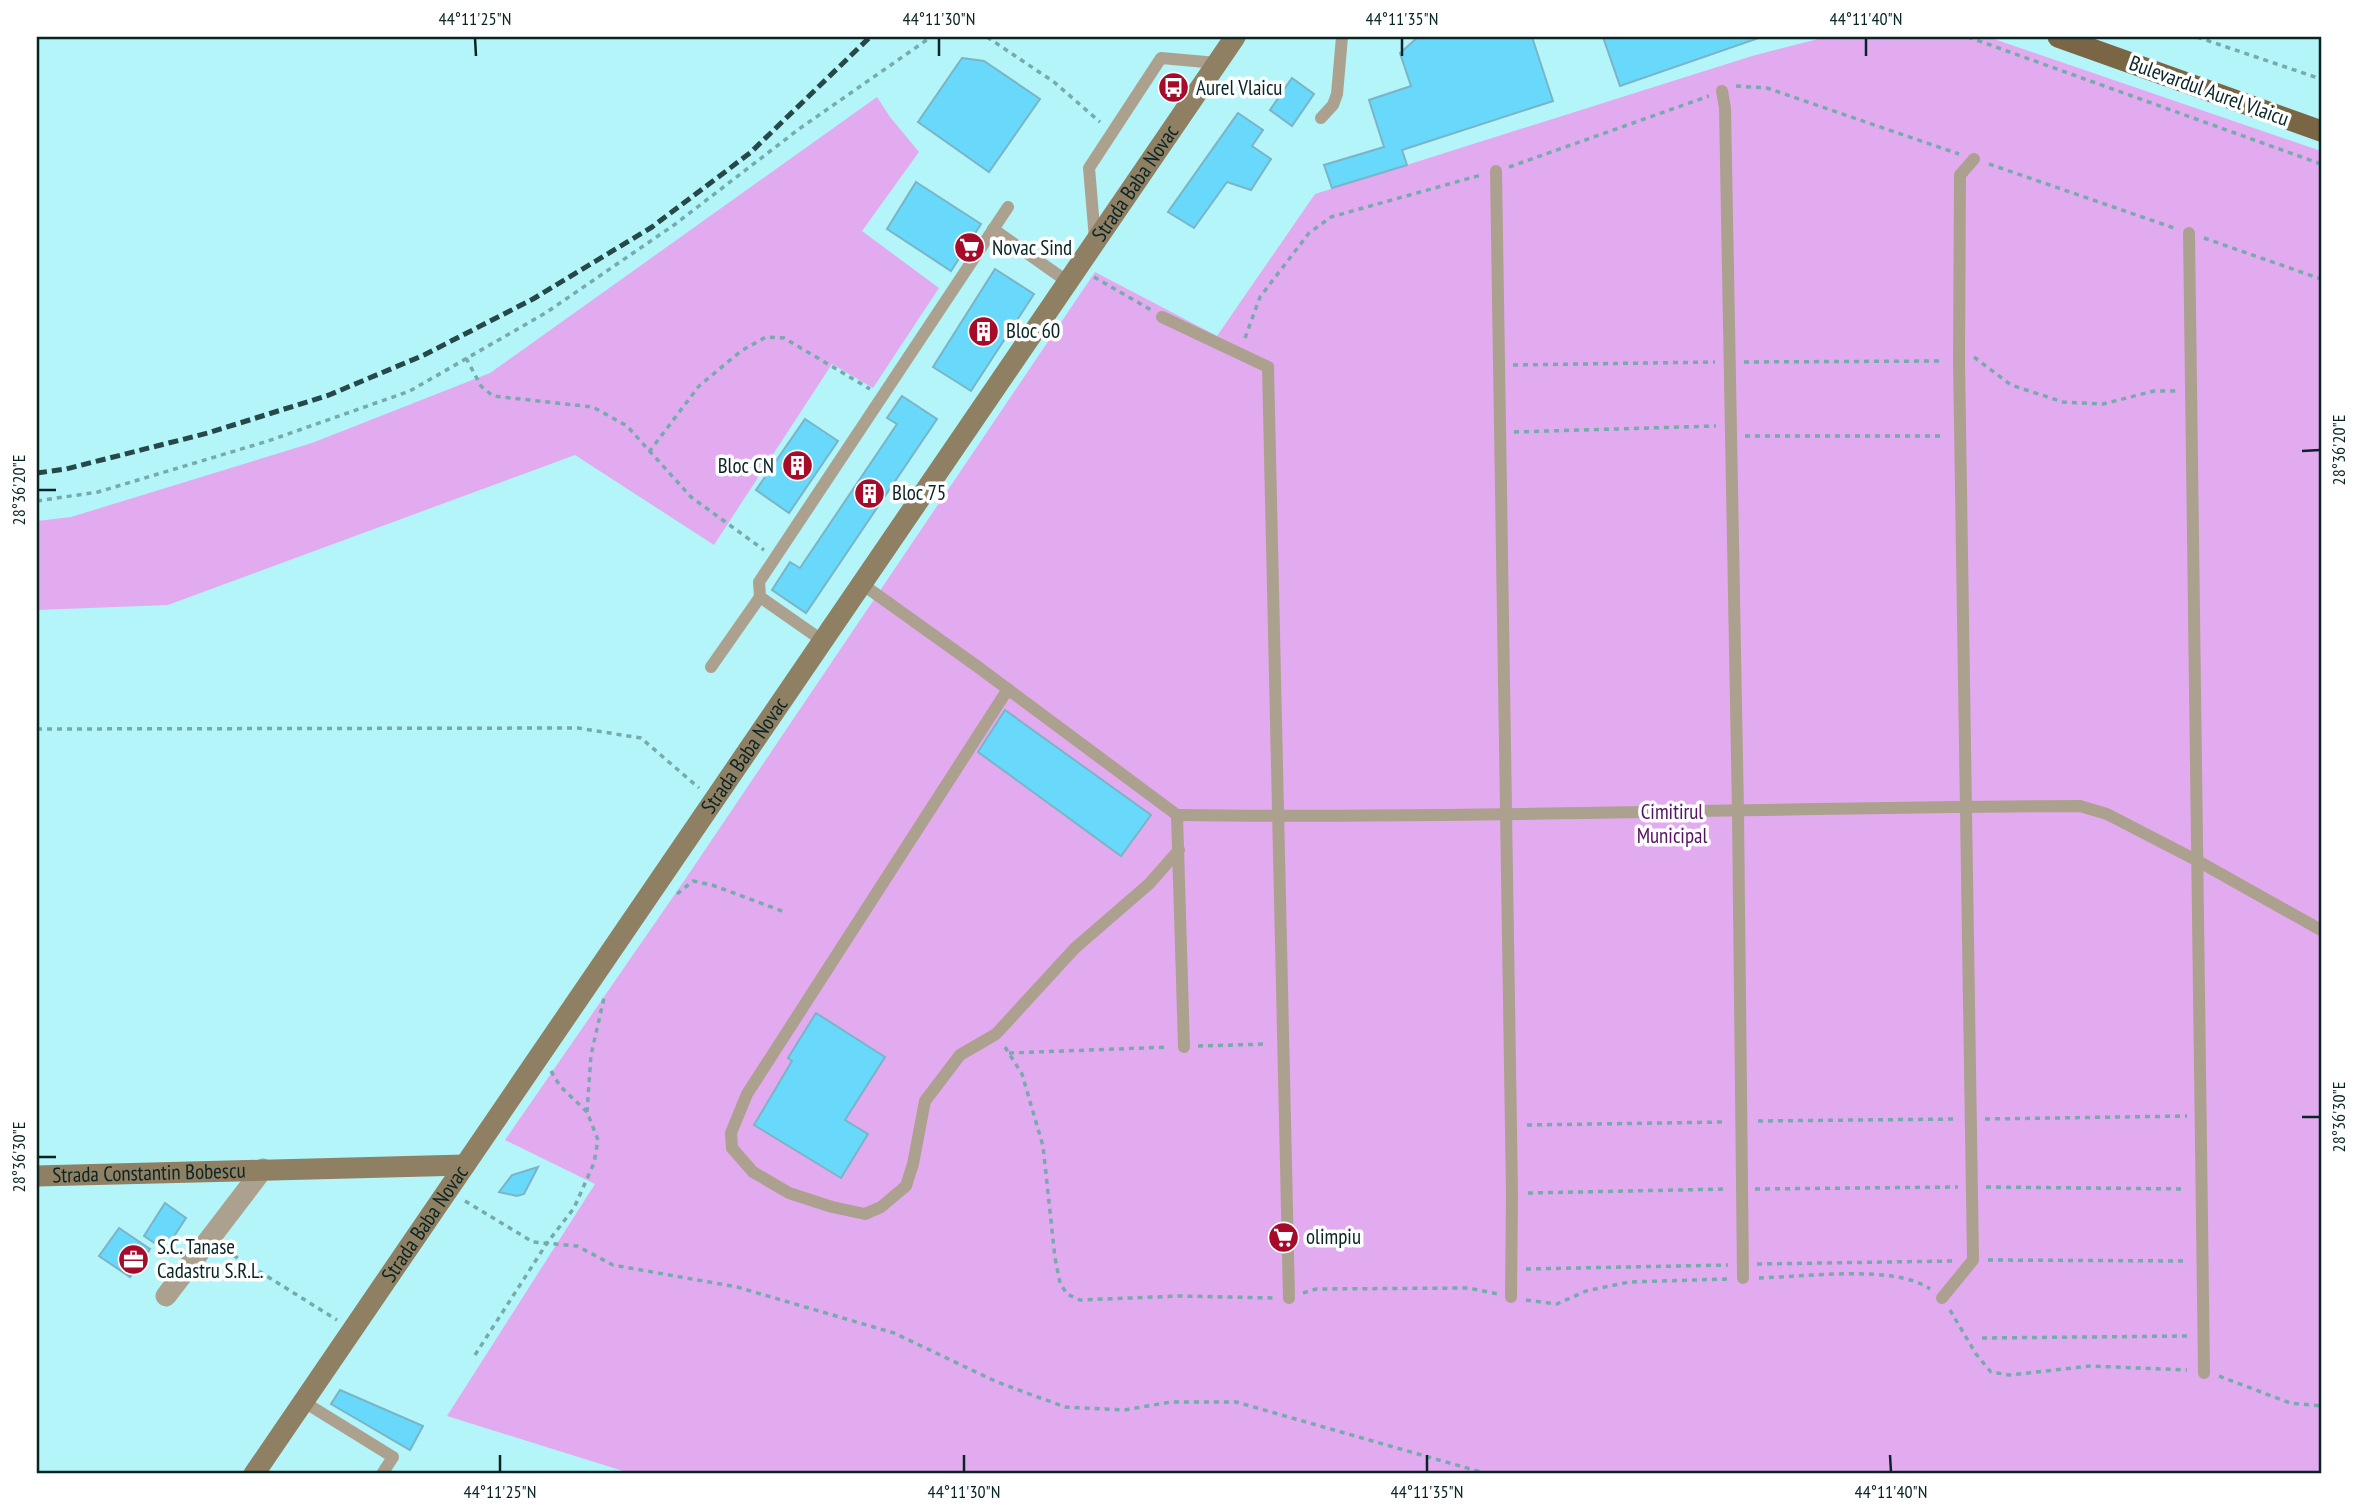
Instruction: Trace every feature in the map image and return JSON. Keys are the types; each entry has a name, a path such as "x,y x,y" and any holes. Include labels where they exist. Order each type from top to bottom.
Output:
{"main road":[{"name":"Strada Baba Novac","path":"254,1474 1235,37"},
{"name":"Bulevardul Aurel Vlaicu","path":"2058,37 2321,131"},
{"name":"Strada Constantin Bobescu","path":"37,1175 465,1165"}],"street":[{"path":"166,1296 263,1169"}],"lane":[{"path":"1321,118 1333,105 1337,94 1342,37"},
{"path":"1095,242 1089,167 1161,58 1217,63"},
{"path":"1721,91 1724,108 1732,431 1743,1278"},
{"path":"1942,1298 1973,1260 1959,345 1960,175 1974,159"},
{"path":"1496,171 1507,813 1511,1297"},
{"path":"711,667 760,597 759,582 1008,207"},
{"path":"993,229 1073,275"},
{"path":"2189,233 2204,1373"},
{"path":"1162,317 1268,367 1289,1298"},
{"path":"862,584 1177,815 1738,812 2080,806 2106,814 2196,860 2321,930"},
{"path":"760,597 823,641"},
{"path":"1008,689 747,1094 731,1133 732,1148 752,1172 789,1193 832,1207 865,1214 881,1208 906,1186 925,1101 960,1055 996,1034 1074,948 1149,884 1179,850"},
{"path":"1177,815 1184,1047"},
{"path":"304,1402 393,1457 383,1474"}],"path":[{"path":"37,501 98,492 268,441 410,391 547,312 662,233 799,129 931,37"},
{"path":"987,37 1054,82 1112,132"},
{"path":"1968,37 2321,164"},
{"path":"2197,37 2321,79"},
{"path":"1241,354 1260,297 1309,233 1331,217 1496,171 1731,86 1767,88 2321,279"},
{"path":"1073,275 1162,317"},
{"path":"649,453 699,386 740,351 766,337 784,338 883,395"},
{"path":"1959,345 2011,385 2063,402 2103,404 2154,391 2192,390"},
{"path":"466,358 481,386 493,396 593,407 627,426 691,497 775,559"},
{"path":"1501,433 1732,431 1960,436"},
{"path":"37,729 578,728 641,738 714,801"},
{"path":"672,897 693,881 712,885 787,913"},
{"path":"587,1112 591,1055 607,987"},
{"path":"996,1034 1022,1074 1043,1146 1060,1283 1067,1294 1080,1300 1180,1296 1289,1298 1316,1289 1469,1289 1536,1303 1557,1304 1586,1291 1629,1282 1885,1274 1923,1283 1942,1298 1976,1354 1991,1372 2010,1375 2090,1366 2193,1371 2230,1379 2290,1403 2321,1406"},
{"path":"1009,1053 1283,1043"},
{"path":"475,1355 547,1243 574,1208 594,1163 598,1140 587,1112 561,1086 541,1054"},
{"path":"1511,1125 2200,1116"},
{"path":"1512,1194 1972,1187 2201,1189"},
{"path":"448,1191 533,1242 577,1246 613,1265 737,1287 894,1333 997,1382 1065,1407 1124,1410 1171,1402 1236,1402 1488,1474"},
{"path":"208,1240 353,1330"},
{"path":"1511,1270 1743,1264"},
{"path":"1982,1338 2203,1336"}],"green space":[{"name":"Cimitirul Municipal","path":"1826,37 1988,37 2321,151 2321,1474 622,1474 623,1471 447,1416 595,1184 505,1140 684,881 1095,272 1217,336 1315,194 1752,56"},
{"path":"877,97 919,152 862,231 939,288 873,388 832,364 714,545 575,455 168,605 37,610 37,521 71,517 312,443 490,373"}],"building":[{"path":"1418,37 1532,37 1553,101 1402,150 1407,165 1332,188 1324,165 1384,147 1369,100 1411,86 1400,53"},
{"path":"1603,37 1755,37 1756,39 1620,86"},
{"path":"962,58 984,61 1040,99 989,172 918,122"},
{"path":"1292,78 1314,94 1292,126 1270,110"},
{"path":"1238,113 1263,130 1252,146 1271,159 1251,190 1227,182 1194,228 1168,212"},
{"path":"916,182 981,224 951,271 887,229"},
{"name":"Bloc 60","path":"995,269 1034,294 971,391 933,367"},
{"name":"Bloc 75","path":"902,396 937,419 806,613 772,590 790,562 800,568 897,424 887,418"},
{"name":"Bloc CN","path":"805,419 838,441 789,513 756,490"},
{"path":"1005,710 1151,815 1121,856 978,752"},
{"path":"816,1013 885,1057 845,1120 868,1134 841,1178 754,1125 792,1061 788,1058"},
{"path":"538,1167 524,1194 517,1196 499,1192 512,1175"},
{"path":"165,1203 186,1218 165,1250 144,1236"},
{"path":"119,1228 150,1249 130,1277 99,1256"},
{"path":"340,1390 423,1426 410,1450 331,1404"}],"railway":[{"path":"37,473 66,469 208,433 329,395 424,355 533,299 652,227 750,153 870,37"}],"place":[{"name":"Aurel Vlaicu","path":"1173,88"},
{"name":"Novac Sind","path":"969,248"},
{"name":"Bloc 60","path":"983,331"},
{"name":"Bloc CN","path":"797,466"},
{"name":"Bloc 75","path":"869,493"},
{"name":"olimpiu","path":"1283,1237"},
{"name":"S.C. Tanase Cadastru S.R.L.","path":"134,1259"}]}
